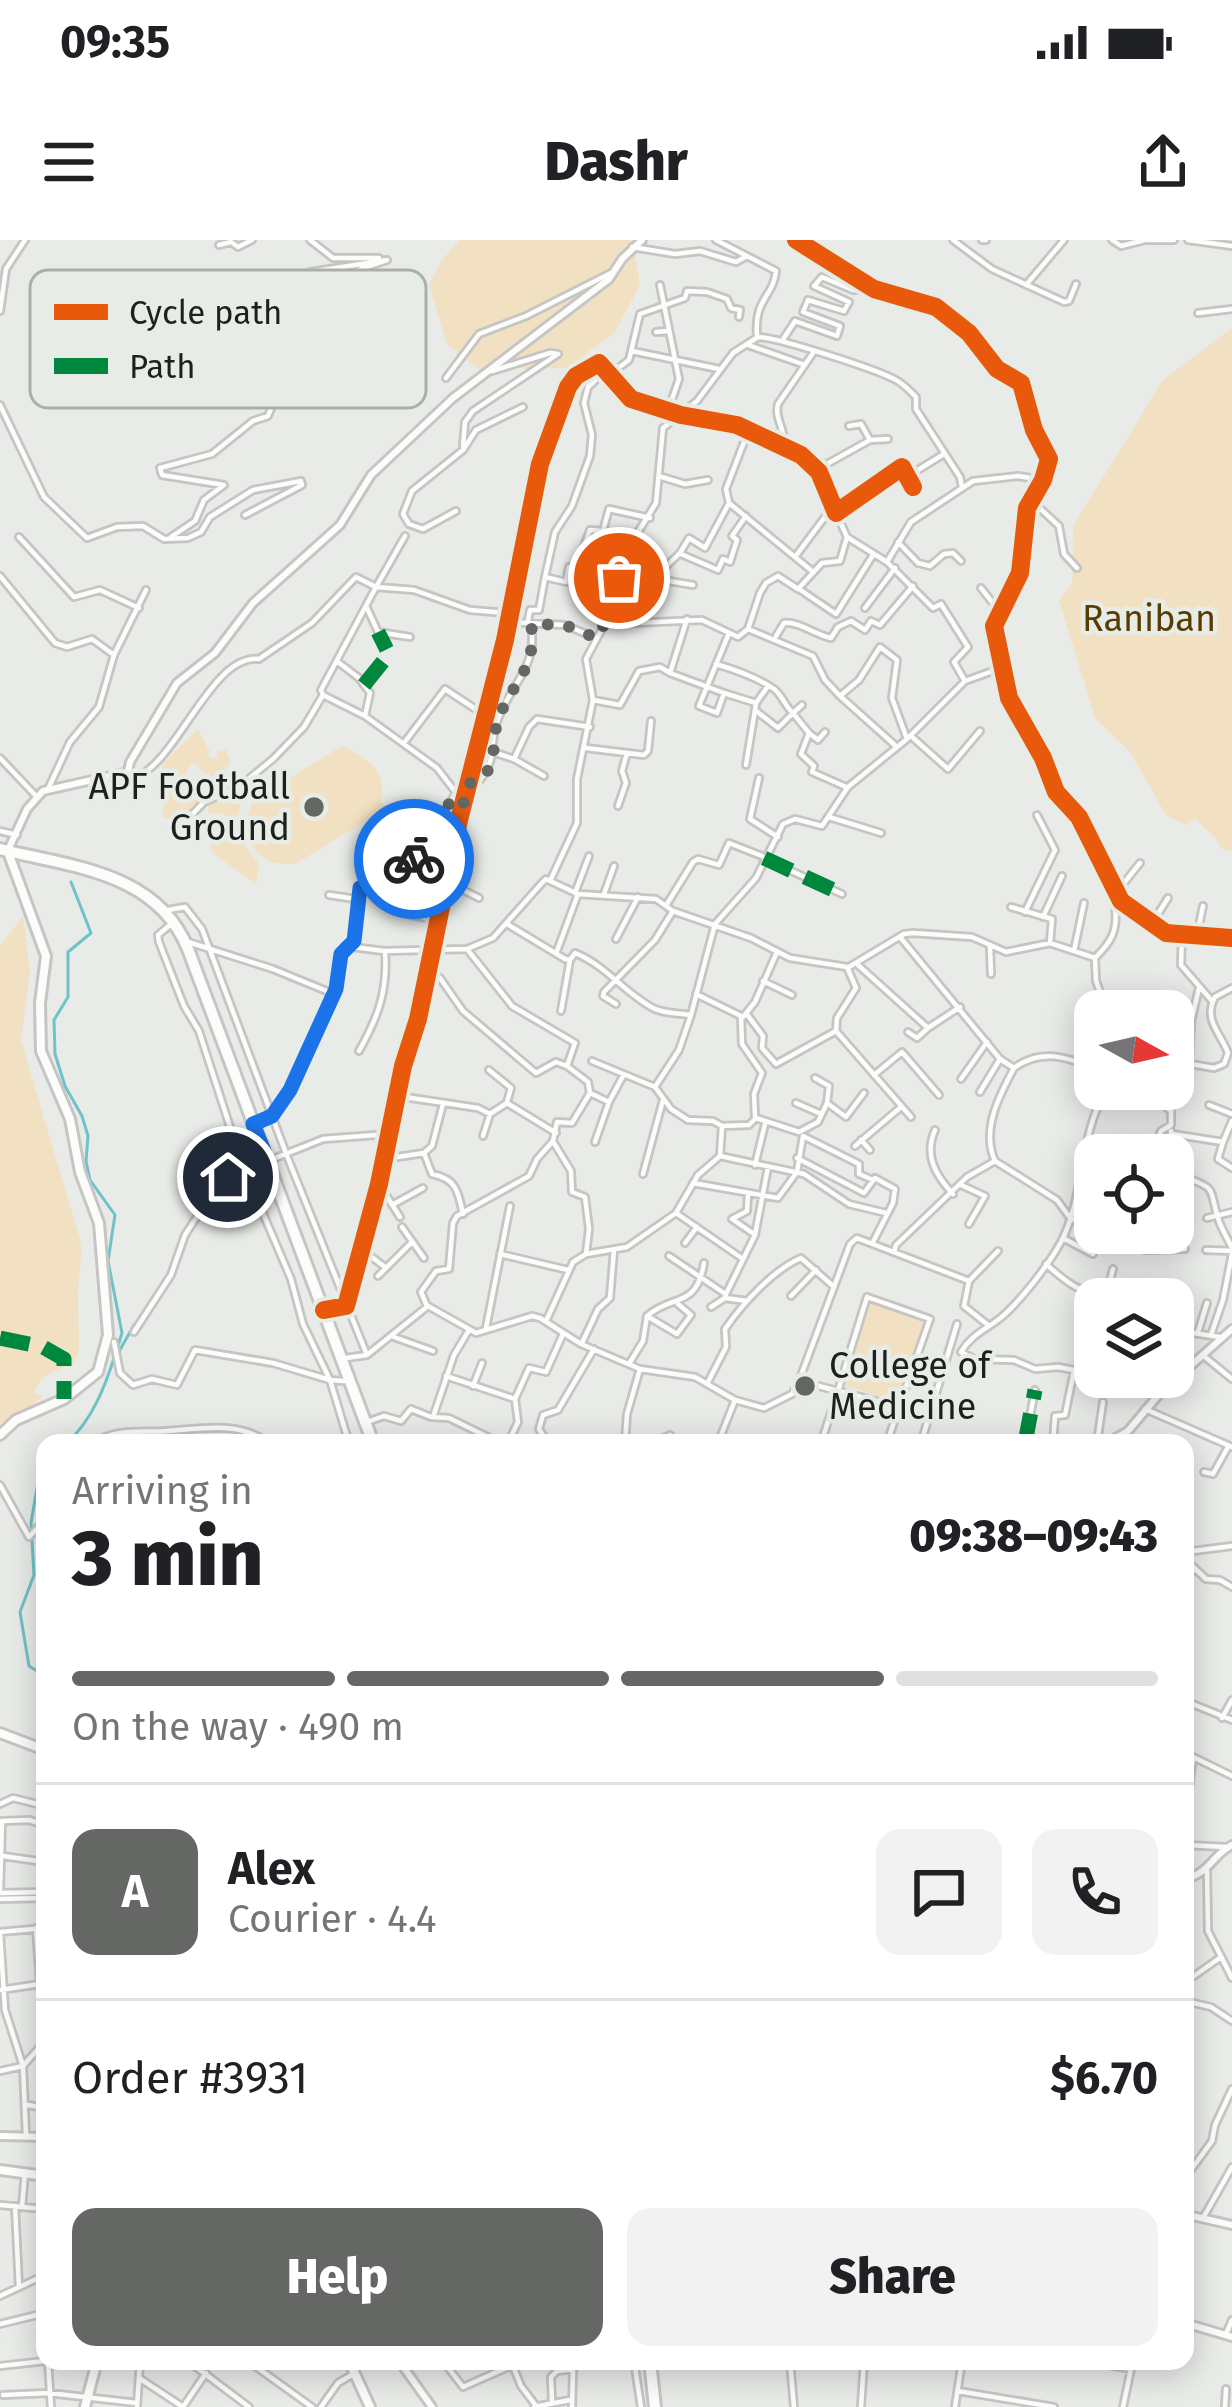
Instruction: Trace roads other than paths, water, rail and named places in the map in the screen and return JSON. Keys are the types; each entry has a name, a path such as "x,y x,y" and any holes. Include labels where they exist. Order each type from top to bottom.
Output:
{"highway":[{"path":"4,850 127,884 147,893 171,916 185,941 371,1434"},
{"path":"651,2370 655,2407"}],"main road":[{"path":"0,1435 16,1420 64,1399 98,1372 108,1335 100,1230 80,1172 70,1119 40,1051 46,956 4,850"},
{"path":"0,1733 36,1747"},
{"path":"0,2170 36,2175"},
{"path":"86,2402 95,2370"},
{"path":"354,2370 370,2407"}],"street":[{"path":"0,310 6,269 26,240"},
{"path":"219,245 231,242 238,247 252,240"},
{"path":"310,240 333,258 387,260 360,270"},
{"path":"128,772 177,683 215,653 253,603 340,525 371,475 440,410 554,317 602,285 642,240"},
{"path":"716,240 749,254 777,276 758,304 758,337"},
{"path":"804,240 874,289 935,308 969,333 997,369 1021,383 1034,430 1048,454 1043,480 1025,516 1020,573 999,611 994,632 1009,698 1043,758 1047,776 1079,818 1119,897 1166,934 1232,938"},
{"path":"953,240 992,269 1064,302 1069,301 1076,284"},
{"path":"1025,285 1064,240"},
{"path":"1112,240 1120,246 1174,240"},
{"path":"1188,240 1232,246"},
{"path":"632,247 675,254 700,251 736,262 749,254"},
{"path":"320,270 380,258"},
{"path":"446,378 479,334 616,270"},
{"path":"782,341 796,322 837,336 840,325 803,312 808,300 844,311 849,302 814,286 822,277 853,290 874,289"},
{"path":"660,285 679,379 668,411"},
{"path":"470,783 480,780 496,753 500,714 535,648 530,610 539,610 555,532 572,506 590,456 592,435 584,403 588,387 629,360 640,314 685,298 687,291 729,300 731,308 740,311 739,317"},
{"path":"1198,314 1232,309"},
{"path":"656,332 668,331"},
{"path":"550,881 573,838 577,779 593,700 586,659 608,618 623,563 650,518 660,477 663,428 703,394 733,353 758,337 782,341 907,387 962,487"},
{"path":"748,345 805,365"},
{"path":"632,351 718,369"},
{"path":"783,447 786,435 776,413 778,404 813,353"},
{"path":"463,450 465,422 473,412 558,354 492,371"},
{"path":"346,1306 440,920 540,464 576,376 599,363 631,399 749,429 801,455 818,470 847,537 895,568 933,608 941,604 968,647 954,662 965,681"},
{"path":"0,405 44,497 81,534 87,538 117,527 142,526 164,539 195,521 204,500 224,485 162,476 160,468 212,454 254,421 268,416 271,408"},
{"path":"456,511 423,529 409,524 403,514 412,490 463,450 476,430 523,407"},
{"path":"849,426 862,424 870,440"},
{"path":"656,576 689,538 705,548 729,503 726,488 749,429"},
{"path":"818,470 870,440 888,439"},
{"path":"907,477 944,454"},
{"path":"795,557 834,510 902,467 913,487"},
{"path":"660,477 685,484 708,479"},
{"path":"887,562 910,522 973,481 1043,480"},
{"path":"171,537 188,538 202,532 210,517 253,490 301,481 295,491 245,514"},
{"path":"1030,499 1059,526 1064,554 1077,568"},
{"path":"729,503 812,571"},
{"path":"545,577 566,582 590,530 603,531 609,509 650,518"},
{"path":"680,553 718,570 722,559 730,562 734,555 733,535 746,516"},
{"path":"405,536 321,690 404,743 443,774 454,796 464,803"},
{"path":"19,537 74,597 100,590 139,608"},
{"path":"798,589 822,562 841,561 847,537"},
{"path":"898,542 918,563 930,566 944,554 961,561"},
{"path":"608,618 633,623 688,618 716,624 737,637 748,629 766,583 778,576 836,614 873,555"},
{"path":"623,563 693,585"},
{"path":"865,608 895,568"},
{"path":"0,576 55,643 68,647 92,639 114,655"},
{"path":"4,850 37,797 48,789 128,772 142,776 161,759 233,664 259,659 312,623 356,577 376,587 414,590 470,610 507,613"},
{"path":"775,638 784,623 790,622 830,638 851,621 865,630 871,621 880,625 914,586"},
{"path":"981,588 999,611"},
{"path":"48,789 70,742 99,707 114,655 146,590"},
{"path":"367,608 378,632 410,637"},
{"path":"670,673 688,618"},
{"path":"507,622 565,625 596,638"},
{"path":"748,629 813,656 825,680 897,746"},
{"path":"724,693 716,713 698,704 728,633"},
{"path":"840,696 859,680 880,647 897,660 892,698 909,738 948,769 980,731"},
{"path":"338,662 370,693 365,716"},
{"path":"716,664 780,693 784,706 818,740 825,732"},
{"path":"593,700 620,705 639,671 660,667 755,706 778,728 802,705"},
{"path":"655,1087 679,1050 715,924 756,878 783,824 791,820 820,827 848,788 909,738 965,681 1001,668"},
{"path":"746,765 755,706 767,686"},
{"path":"404,743 445,689 486,716"},
{"path":"182,825 206,800 238,787 273,759 304,727 323,695"},
{"path":"514,759 537,718 590,728"},
{"path":"586,748 648,752 651,721"},
{"path":"809,734 801,754 814,766 812,772 848,788"},
{"path":"496,753 544,776"},
{"path":"618,806 626,783 622,771 627,753"},
{"path":"0,758 37,797"},
{"path":"759,778 749,819 778,836"},
{"path":"253,1124 272,1116 290,1090 334,994 341,954 352,944 360,888 385,880 415,859 454,796"},
{"path":"1025,912 1054,850 1036,815"},
{"path":"829,818 881,833"},
{"path":"0,831 17,835"},
{"path":"667,904 693,862 719,865 729,843 842,894"},
{"path":"556,954 589,856"},
{"path":"415,859 433,880"},
{"path":"1099,990 1095,958 1118,926 1115,908 1119,897 1141,863"},
{"path":"604,895 614,866"},
{"path":"1043,917 1062,876"},
{"path":"352,944 364,950 467,950 488,942 546,879 576,894 638,897 667,904 673,911 777,952 847,968 913,933 972,937 1006,952 1051,943 1095,958"},
{"path":"447,882 478,898"},
{"path":"417,884 411,915 440,920"},
{"path":"329,895 356,899"},
{"path":"616,939 638,897"},
{"path":"1151,925 1168,898"},
{"path":"1074,952 1084,903"},
{"path":"347,1434 330,1380 303,1324 291,1279 242,1164 199,1030 184,1006 159,942 158,935 180,905 191,911 211,950 286,1156 367,1355"},
{"path":"1197,936 1203,905"},
{"path":"1011,907 1052,919 1051,943"},
{"path":"616,1004 603,996 655,940 673,911"},
{"path":"506,924 570,960"},
{"path":"1182,935 1180,965 1212,1001 1211,1022 1230,1053 1221,1067 1194,1065"},
{"path":"900,937 1000,1059 1014,1068"},
{"path":"185,941 334,994"},
{"path":"990,947 991,974"},
{"path":"467,950 512,1006 575,1043 566,1066"},
{"path":"359,1052 379,1018 385,951"},
{"path":"592,1061 655,1087 688,1120 749,1125 756,1118 754,1094 762,1073 742,1044 744,1015 777,952"},
{"path":"561,1011 570,960 578,953 652,1007 691,1015"},
{"path":"857,964 928,1028"},
{"path":"696,994 744,1015 763,1036 762,1048 776,1064 836,1031 840,1011 856,988 847,968"},
{"path":"428,969 440,977 463,1012 536,1072 556,1062 588,1082 590,1093 572,1124 560,1120 553,1142 529,1176 452,1223 449,1269 436,1271 422,1292 428,1306 469,1330 484,1333 532,1316 640,1369 695,1377 735,1400 764,1408 792,1394 850,1244 857,1238 969,1281"},
{"path":"763,981 792,995"},
{"path":"1194,996 1199,987"},
{"path":"1212,1001 1232,988"},
{"path":"908,1032 916,1038 959,1007"},
{"path":"836,1031 911,1117"},
{"path":"962,1079 986,1042"},
{"path":"874,1075 902,1052 939,1095"},
{"path":"1074,1060 1041,1056 1014,1068 994,1109 990,1142 995,1161 1057,1199 1074,1220"},
{"path":"980,1092 1000,1059"},
{"path":"483,1136 490,1114 507,1103 511,1088 489,1070"},
{"path":"595,1142 623,1076"},
{"path":"693,1183 778,1198 797,1172 801,1134 814,1125 827,1103 830,1086 814,1078"},
{"path":"590,1093 609,1102"},
{"path":"827,1103 844,1117 864,1093"},
{"path":"397,1096 478,1108 490,1114"},
{"path":"643,1174 663,1100"},
{"path":"383,1159 424,1153 432,1146 443,1102"},
{"path":"796,1102 821,1114"},
{"path":"507,1103 556,1133"},
{"path":"1209,1105 1232,1118 1218,1159 1232,1168"},
{"path":"870,1150 858,1143 902,1106"},
{"path":"1170,1110 1171,1134"},
{"path":"756,1118 801,1134 859,1164 859,1174 897,1192 873,1242"},
{"path":"755,1165 766,1121"},
{"path":"546,1320 568,1270 586,1254 627,1247 676,1213 693,1183 720,1156 722,1126"},
{"path":"1160,1134 1171,1129 1223,1142"},
{"path":"934,1130 929,1150 937,1174 953,1194"},
{"path":"134,1333 171,1274 185,1235 206,1202 242,1164 286,1156 323,1138 389,1134"},
{"path":"553,1142 571,1171 572,1192 585,1197 590,1228 586,1254"},
{"path":"424,1153 432,1174 445,1176 457,1186 463,1214"},
{"path":"720,1156 797,1172 858,1208 886,1213"},
{"path":"797,1157 864,1193 873,1180"},
{"path":"894,1252 928,1213 968,1177 995,1161"},
{"path":"711,1307 725,1296 755,1235 768,1167"},
{"path":"1123,1434 1204,1357 1216,1336 1232,1251 1217,1215 1216,1196 1194,1181"},
{"path":"379,1184 400,1217"},
{"path":"961,1185 985,1195 969,1223"},
{"path":"392,1205 423,1188"},
{"path":"748,1194 747,1211 732,1219 755,1235"},
{"path":"1054,1434 1055,1416 1065,1415 1074,1371 1036,1369 1014,1360 974,1360 961,1352 968,1340 997,1321 1046,1264 1064,1238 1074,1205"},
{"path":"486,1328 510,1206"},
{"path":"1207,1218 1232,1212"},
{"path":"676,1213 743,1259"},
{"path":"977,1214 986,1219"},
{"path":"402,1227 424,1258"},
{"path":"685,1243 697,1227"},
{"path":"1064,1238 1074,1244"},
{"path":"378,1276 412,1242"},
{"path":"361,1249 386,1268"},
{"path":"581,1344 598,1309 610,1298 614,1250"},
{"path":"1206,1250 1232,1251"},
{"path":"988,1325 964,1306 969,1281 998,1251"},
{"path":"500,1254 568,1270"},
{"path":"669,1256 725,1296 747,1301"},
{"path":"707,1384 726,1348 725,1329 747,1301 796,1258 833,1286"},
{"path":"629,1364 644,1341 647,1316 657,1307 678,1304 702,1279 704,1263"},
{"path":"1046,1264 1066,1282 1090,1294 1107,1292 1113,1269"},
{"path":"791,1296 816,1270"},
{"path":"824,1434 867,1298 931,1319 890,1434"},
{"path":"1198,1332 1207,1303"},
{"path":"647,1316 677,1334 691,1315 678,1304"},
{"path":"324,1310 346,1306"},
{"path":"342,1359 367,1355 428,1306"},
{"path":"924,1434 957,1324"},
{"path":"433,1418 446,1376 469,1330"},
{"path":"1194,1332 1216,1336 1231,1331"},
{"path":"510,1434 518,1422 515,1399 529,1368 547,1372 563,1334"},
{"path":"394,1336 433,1352"},
{"path":"114,1342 120,1373 133,1385 152,1378 177,1385 195,1350 350,1381"},
{"path":"541,1434 543,1415 558,1410 594,1349"},
{"path":"1204,1357 1232,1379"},
{"path":"473,1386 482,1364"},
{"path":"626,1434 640,1369"},
{"path":"446,1376 515,1399"},
{"path":"802,1382 899,1407"},
{"path":"1027,1434 1035,1390"},
{"path":"722,1434 735,1400"},
{"path":"1098,1434 1103,1402"},
{"path":"366,1422 384,1417 401,1421 409,1409 449,1418 484,1434"},
{"path":"1145,1409 1230,1447 1213,1474 1204,1472"},
{"path":"118,1434 204,1426 250,1434"},
{"path":"0,1485 29,1537 36,1530"},
{"path":"1194,1552 1232,1546"},
{"path":"1195,1568 1206,1580 1220,1580 1232,1587"},
{"path":"1222,1718 1232,1700"},
{"path":"1194,1705 1232,1720"},
{"path":"1194,1757 1232,1776"},
{"path":"0,1804 13,1798 36,1804"},
{"path":"36,1823 1,1821 0,1893 36,1895"},
{"path":"1194,1846 1229,1846"},
{"path":"1194,1876 1207,1871 1229,1846"},
{"path":"1,1856 36,1861"},
{"path":"1207,1871 1208,1930 1232,1978"},
{"path":"26,2135 28,2105 23,2066 8,2026 0,1932 36,1928"},
{"path":"1194,1976 1220,1957"},
{"path":"3,1990 36,1985"},
{"path":"1194,2002 1232,2021"},
{"path":"0,2071 23,2066 36,2051"},
{"path":"1194,2163 1212,2141 1232,2089"},
{"path":"28,2105 36,2106"},
{"path":"0,2136 36,2137"},
{"path":"1203,2218 1232,2167"},
{"path":"20,2287 18,2206 25,2173"},
{"path":"0,2205 36,2208"},
{"path":"1194,2216 1232,2225"},
{"path":"0,2296 36,2279"},
{"path":"0,2324 36,2316"},
{"path":"1194,2326 1229,2336 1232,2320"},
{"path":"0,2366 36,2362"},
{"path":"47,2370 51,2407"},
{"path":"3,2395 49,2392 86,2402 137,2405 139,2370"},
{"path":"202,2370 249,2407"},
{"path":"261,2370 316,2407 338,2383 355,2373"},
{"path":"405,2370 432,2407"},
{"path":"450,2370 464,2387 498,2370"},
{"path":"516,2370 536,2407 552,2402 571,2404 573,2370"},
{"path":"552,2402 551,2377 560,2370"},
{"path":"635,2370 641,2407"},
{"path":"791,2370 794,2407"},
{"path":"861,2407 863,2370"},
{"path":"955,2407 961,2370"},
{"path":"1123,2407 1131,2370"},
{"path":"139,2378 183,2407 206,2373"},
{"path":"1225,2407 1226,2389"},
{"path":"958,2391 1054,2407"},
{"path":"225,2407 234,2396"}],"waterway":[{"path":"71,882 91,933 68,952 68,997 54,1020 55,1054 88,1136 90,1180 115,1215 108,1261 122,1333 118,1346"},
{"path":"117,1355 134,1325"},
{"path":"75,1434 97,1402 115,1355"},
{"path":"36,1494 31,1523 34,1575 20,1612 29,1666 36,1670"}],"place":[{"name":"APF Football Ground","path":"314,807"},
{"name":"College of Medicine","path":"805,1386"}],"park label":[{"name":"Raniban","path":"1149,618"}]}
